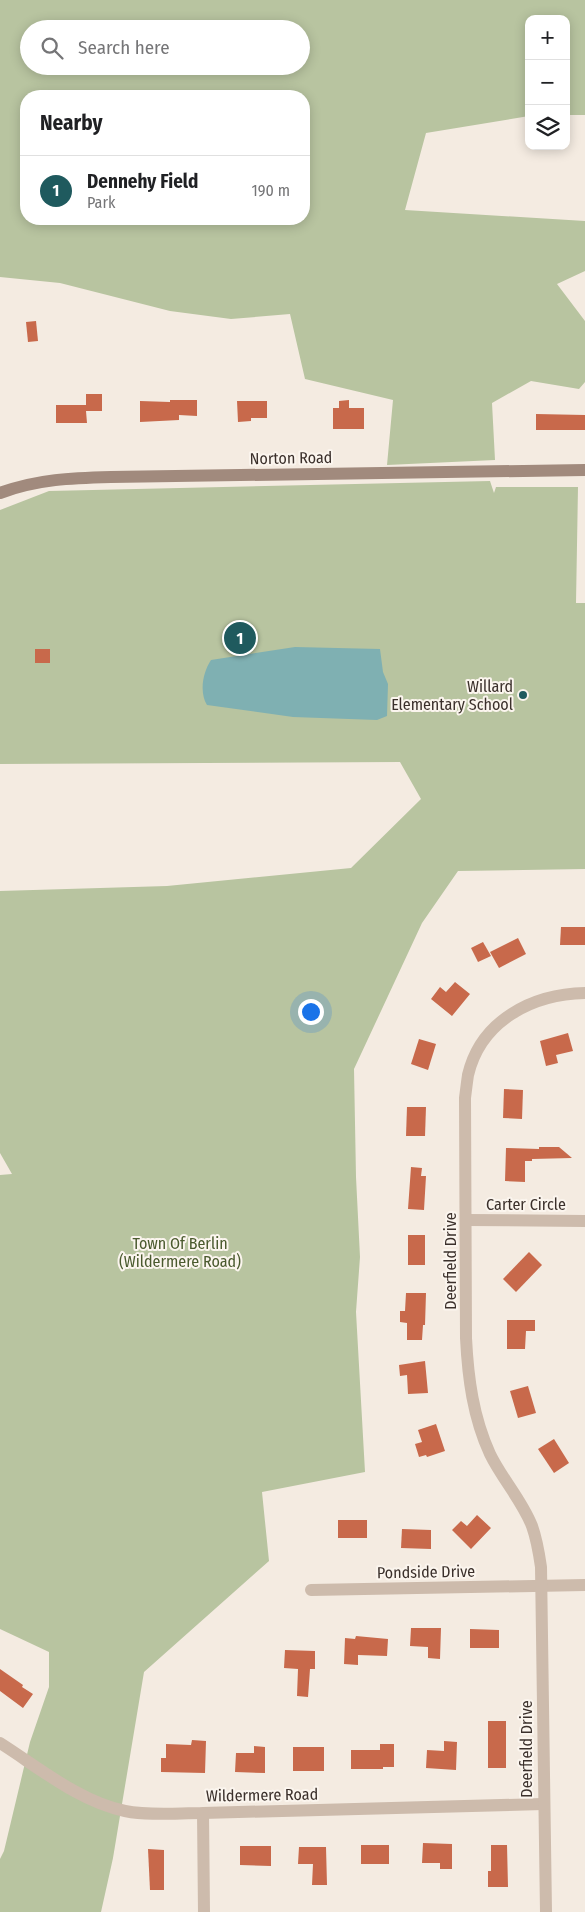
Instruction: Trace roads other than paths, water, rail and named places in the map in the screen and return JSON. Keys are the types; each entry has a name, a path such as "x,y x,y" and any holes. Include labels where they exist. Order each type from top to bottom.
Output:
{"main road":[{"name":"Norton Road","path":"0,493 24,484 52,479 111,476 585,470"}],"street":[{"name":"Deerfield Drive","path":"546,1912 541,1586 538,1546 532,1526 524,1510 490,1455 472,1402 466,1338 465,1098 468,1074 476,1054 503,1020 522,1007 544,998 585,993"},
{"name":"Carter Circle","path":"466,1220 585,1221"},
{"path":"541,1586 585,1585"},
{"name":"Pondside Drive","path":"311,1590 541,1586"},
{"name":"Wildermere Road","path":"0,1743 89,1800 125,1811 163,1814 543,1804"},
{"path":"202,1813 204,1912"}],"water":[{"path":"295,647 380,649 383,672 388,684 387,716 377,720 293,717 207,705 203,694 203,682 211,660"}],"place":[{"name":"Dennehy Field","path":"240,638"},
{"name":"Willard Elementary School","path":"523,695"}],"park label":[{"name":"Town Of Berlin (Wildermere Road)","path":"180,1252"}]}
